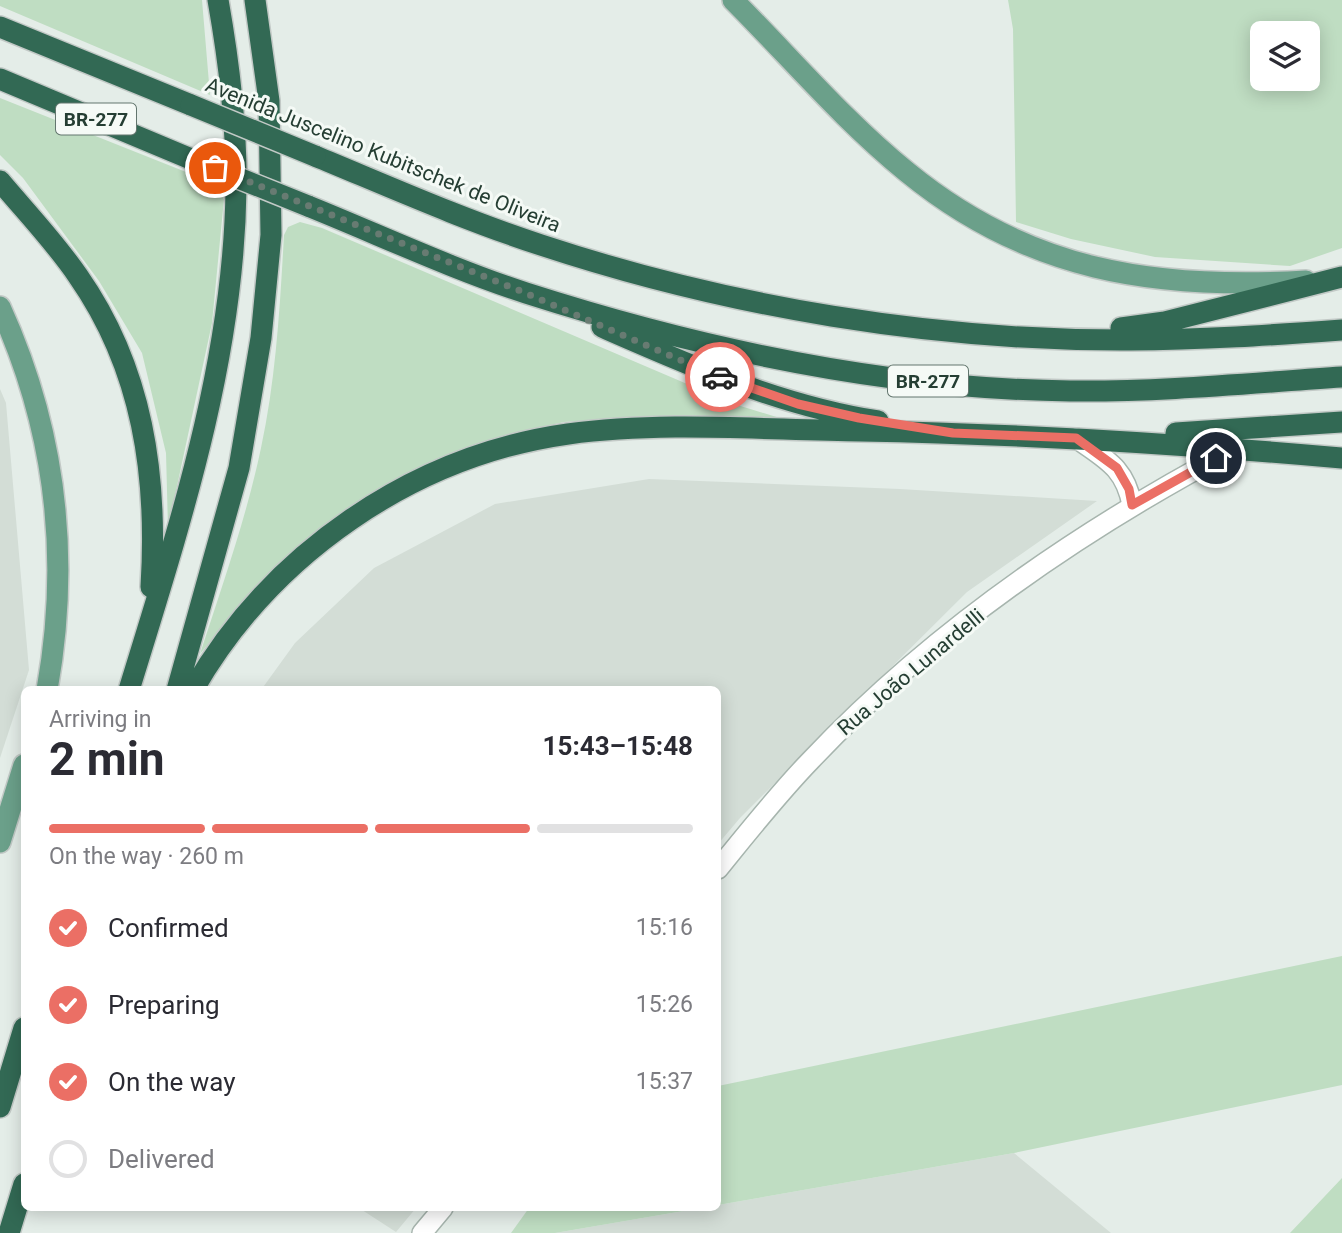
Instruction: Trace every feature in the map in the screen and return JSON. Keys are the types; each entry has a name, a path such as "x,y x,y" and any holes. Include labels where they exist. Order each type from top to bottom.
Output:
{"highway":[{"path":"130,686 204,428 231,265 236,189 235,135 231,80 218,0"},
{"path":"178,686 239,468 261,338 271,235 269,101 255,0"},
{"name":"Avenida Juscelino Kubitschek de Oliveira","path":"0,27 531,242 678,283 894,324 1025,337 1129,340 1342,330"},
{"name":"BR-277","path":"0,79 523,292 628,323 740,350 832,368 936,382 1018,389 1126,391 1342,377"},
{"path":"0,181 78,276 104,318 139,406 148,447 154,502 149,624"},
{"path":"1025,337 1146,325 1339,277"},
{"path":"523,292 689,365 798,404 859,418 953,433"},
{"path":"1076,438 1342,422"},
{"path":"195,686 218,648 246,612 299,559 370,507 416,481 468,459 517,444 619,429 953,433 1076,438 1342,457"},
{"path":"0,1107 21,1038"},
{"path":"9,1233 21,1194"}],"main road":[{"path":"733,0 905,172 993,232 1062,260 1131,276 1216,284 1339,277"},
{"path":"0,307 36,397 51,469 56,521 57,613 48,686"},
{"path":"0,842 21,775"}],"street":[{"path":"1076,438 1117,468 1129,489 1132,505"},
{"name":"Rua João Lunardelli","path":"721,865 811,760 887,689 1031,574 1132,505 1234,449"},
{"path":"422,1233 440,1211"}],"shaded area":[{"path":"0,389 6,403 29,670 24,686 21,686 21,694 0,758"},
{"path":"649,479 900,489 1097,501 967,592 740,818 721,840 721,686 264,686 295,643 374,568 495,504"},
{"path":"1014,1153 1111,1233 555,1233 683,1211 721,1211 721,1204"},
{"path":"364,1211 414,1211 396,1232"}],"green space":[{"path":"0,0 202,0 210,95 0,6"},
{"path":"1008,0 1342,0 1342,248 1290,266 1155,257 1071,239 1016,222 1013,29"},
{"path":"0,98 201,178 224,199 212,323 168,528 166,453 142,353 99,281 23,178 0,155"},
{"path":"300,222 322,228 734,404 796,423 618,418 564,422 509,434 453,454 276,568 243,602 200,654 255,474 274,369 284,235 288,227"},
{"path":"1342,956 1342,1085 1014,1153 721,1204 721,1085"},
{"path":"1342,1178 1342,1233 1290,1233"},
{"path":"527,1211 683,1211 555,1233 511,1233"}],"way so far":[{"path":"215,168 523,292 720,377"}],"route":[{"path":"720,377 798,404 859,418 953,433 1076,438 1117,468 1129,489 1132,505 1216,458"}]}
